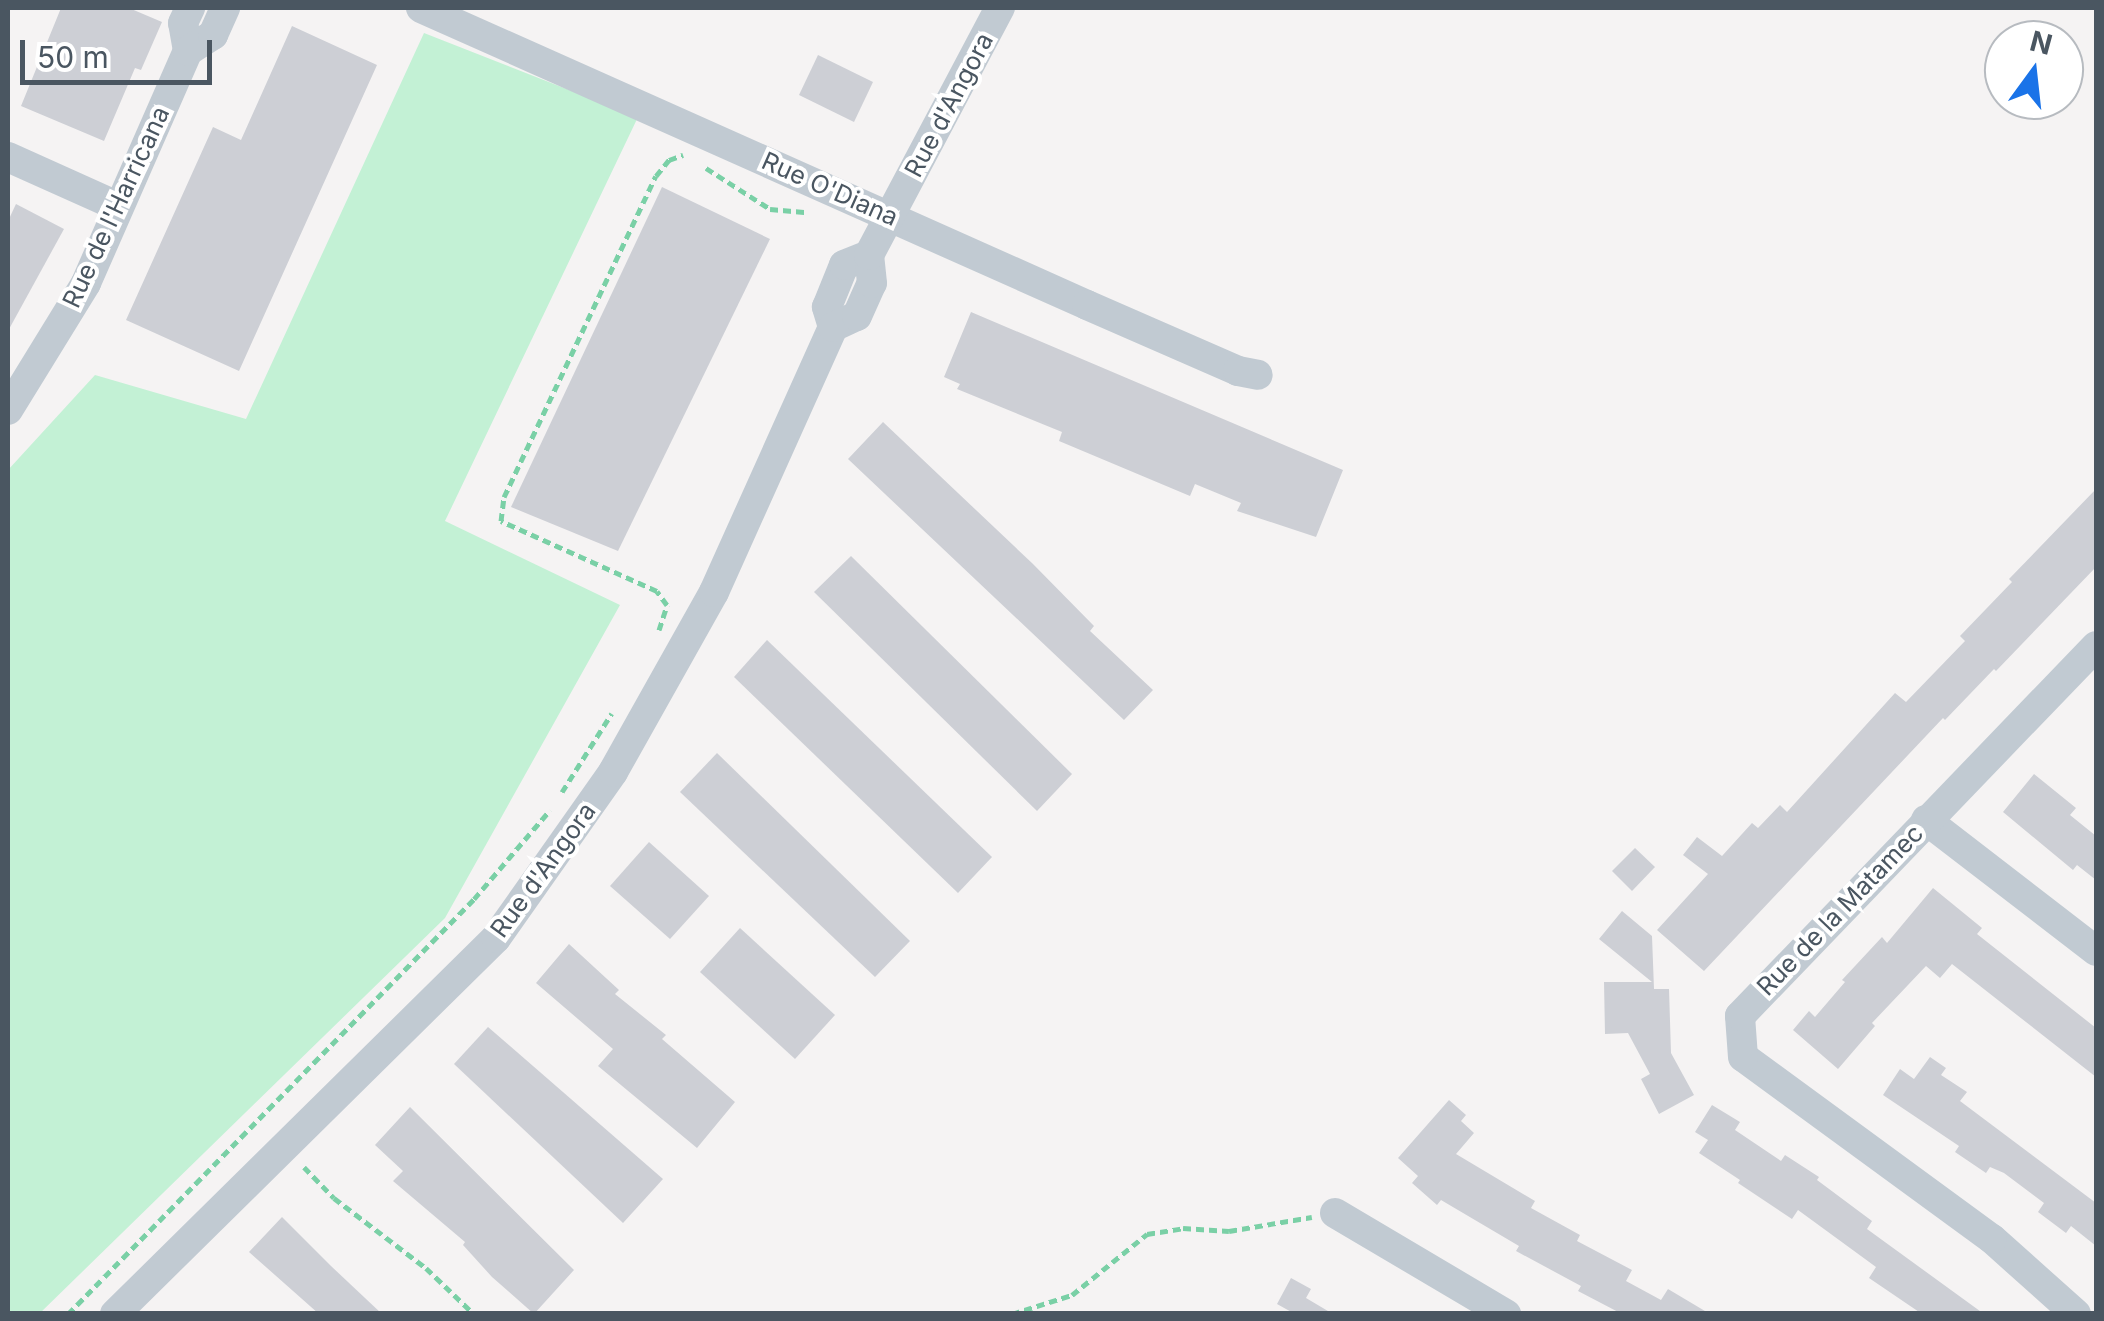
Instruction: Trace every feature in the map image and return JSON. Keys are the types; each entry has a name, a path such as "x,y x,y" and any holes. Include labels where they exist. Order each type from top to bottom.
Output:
{"street":[{"name":"Rue de l'Harricana","path":"188,51 183,23 190,8"},
{"name":"Rue de l'Harricana","path":"8,410 86,282 188,51 213,35 225,8"},
{"name":"Rue O'Diana","path":"421,8 1248,373"},
{"name":"Rue d'Angora","path":"115,1314 496,938 612,772 714,592 834,327 858,316 872,283 869,256 1000,8"},
{"path":"8,157 117,206"},
{"name":"Rue de la Matamec","path":"2076,1314 1992,1239 1744,1056 1740,1016 2096,646"},
{"path":"1926,820 2096,951"},
{"path":"1335,1213 1506,1314"}],"path":[{"path":"655,644 667,605 657,591 501,521 504,498 645,198 669,160 682,155 770,209 820,212"},
{"path":"68,1314 474,899 553,806 614,709"},
{"path":"299,1161 334,1198 426,1268 474,1314"},
{"path":"1012,1314 1072,1296 1148,1234 1183,1228 1229,1231 1335,1213"}],"green space":[{"path":"424,33 638,117 445,521 620,605 445,918 39,1314 8,1313 8,470 95,375 246,419"}],"building":[{"path":"61,8 129,8 162,22 141,70 135,68 104,141 21,106"},
{"path":"292,26 377,65 239,371 126,320 213,127 241,140"},
{"path":"818,55 873,82 854,122 799,95"},
{"path":"662,187 770,239 618,551 511,507"},
{"path":"16,204 64,229 8,331 8,221"},
{"path":"971,312 1343,470 1316,537 1237,511 1241,503 1195,484 1190,496 1059,441 1062,432 957,389 960,384 944,377"},
{"path":"883,422 1033,564 1094,626 1090,631 1153,690 1124,720 848,459"},
{"path":"2096,489 2096,567 1996,671 1943,718 1704,971 1657,930 1708,874 1683,855 1697,837 1722,856 1752,823 1758,828 1780,805 1787,812 1895,693 1906,702 1965,641 1960,636 2012,582 2009,579"},
{"path":"851,556 1072,774 1037,811 814,592"},
{"path":"767,640 992,857 958,893 734,677"},
{"path":"717,753 910,941 875,977 680,792"},
{"path":"2034,774 2076,808 2070,815 2096,836 2096,880 2077,865 2073,870 2003,812"},
{"path":"649,842 709,896 670,939 610,886"},
{"path":"1635,848 1655,867 1632,891 1612,871"},
{"path":"1933,888 1982,928 1977,934 2096,1028 2096,1077 1952,964 1940,978 1926,966 1872,1023 1875,1026 1838,1069 1793,1030 1809,1011 1815,1017 1845,982 1842,980 1882,937 1887,943"},
{"path":"1622,911 1652,936 1654,989 1669,989 1671,1053 1694,1095 1659,1114 1641,1079 1650,1074 1628,1033 1605,1034 1604,982 1652,982 1599,939"},
{"path":"740,928 835,1015 795,1059 700,972"},
{"path":"569,944 619,990 615,994 666,1035 662,1039 735,1102 697,1148 598,1066 613,1049 536,983"},
{"path":"488,1027 663,1179 623,1223 454,1064"},
{"path":"1930,1057 1946,1068 1941,1075 1967,1092 1960,1101 2096,1203 2096,1246 2071,1226 2066,1233 2038,1212 2044,1203 2004,1173 1990,1167 1986,1173 1955,1152 1959,1146 1883,1095 1900,1069 1914,1079"},
{"path":"1449,1100 1466,1115 1461,1121 1474,1133 1456,1154 1535,1201 1531,1208 1580,1235 1577,1241 1632,1270 1626,1281 1661,1300 1668,1289 1710,1314 1622,1314 1578,1291 1581,1286 1516,1251 1519,1246 1441,1200 1437,1205 1412,1183 1418,1176 1398,1158"},
{"path":"1712,1105 1740,1122 1735,1130 1781,1161 1785,1155 1819,1177 1817,1180 1872,1221 1867,1229 1984,1314 1922,1314 1869,1278 1876,1267 1798,1210 1792,1219 1738,1183 1740,1180 1699,1153 1708,1140 1695,1132"},
{"path":"410,1107 574,1270 534,1314 492,1277 463,1245 465,1242 393,1181 403,1171 375,1145"},
{"path":"282,1217 382,1314 319,1314 249,1252"},
{"path":"1291,1278 1311,1289 1306,1298 1333,1314 1295,1314 1277,1304"}]}
